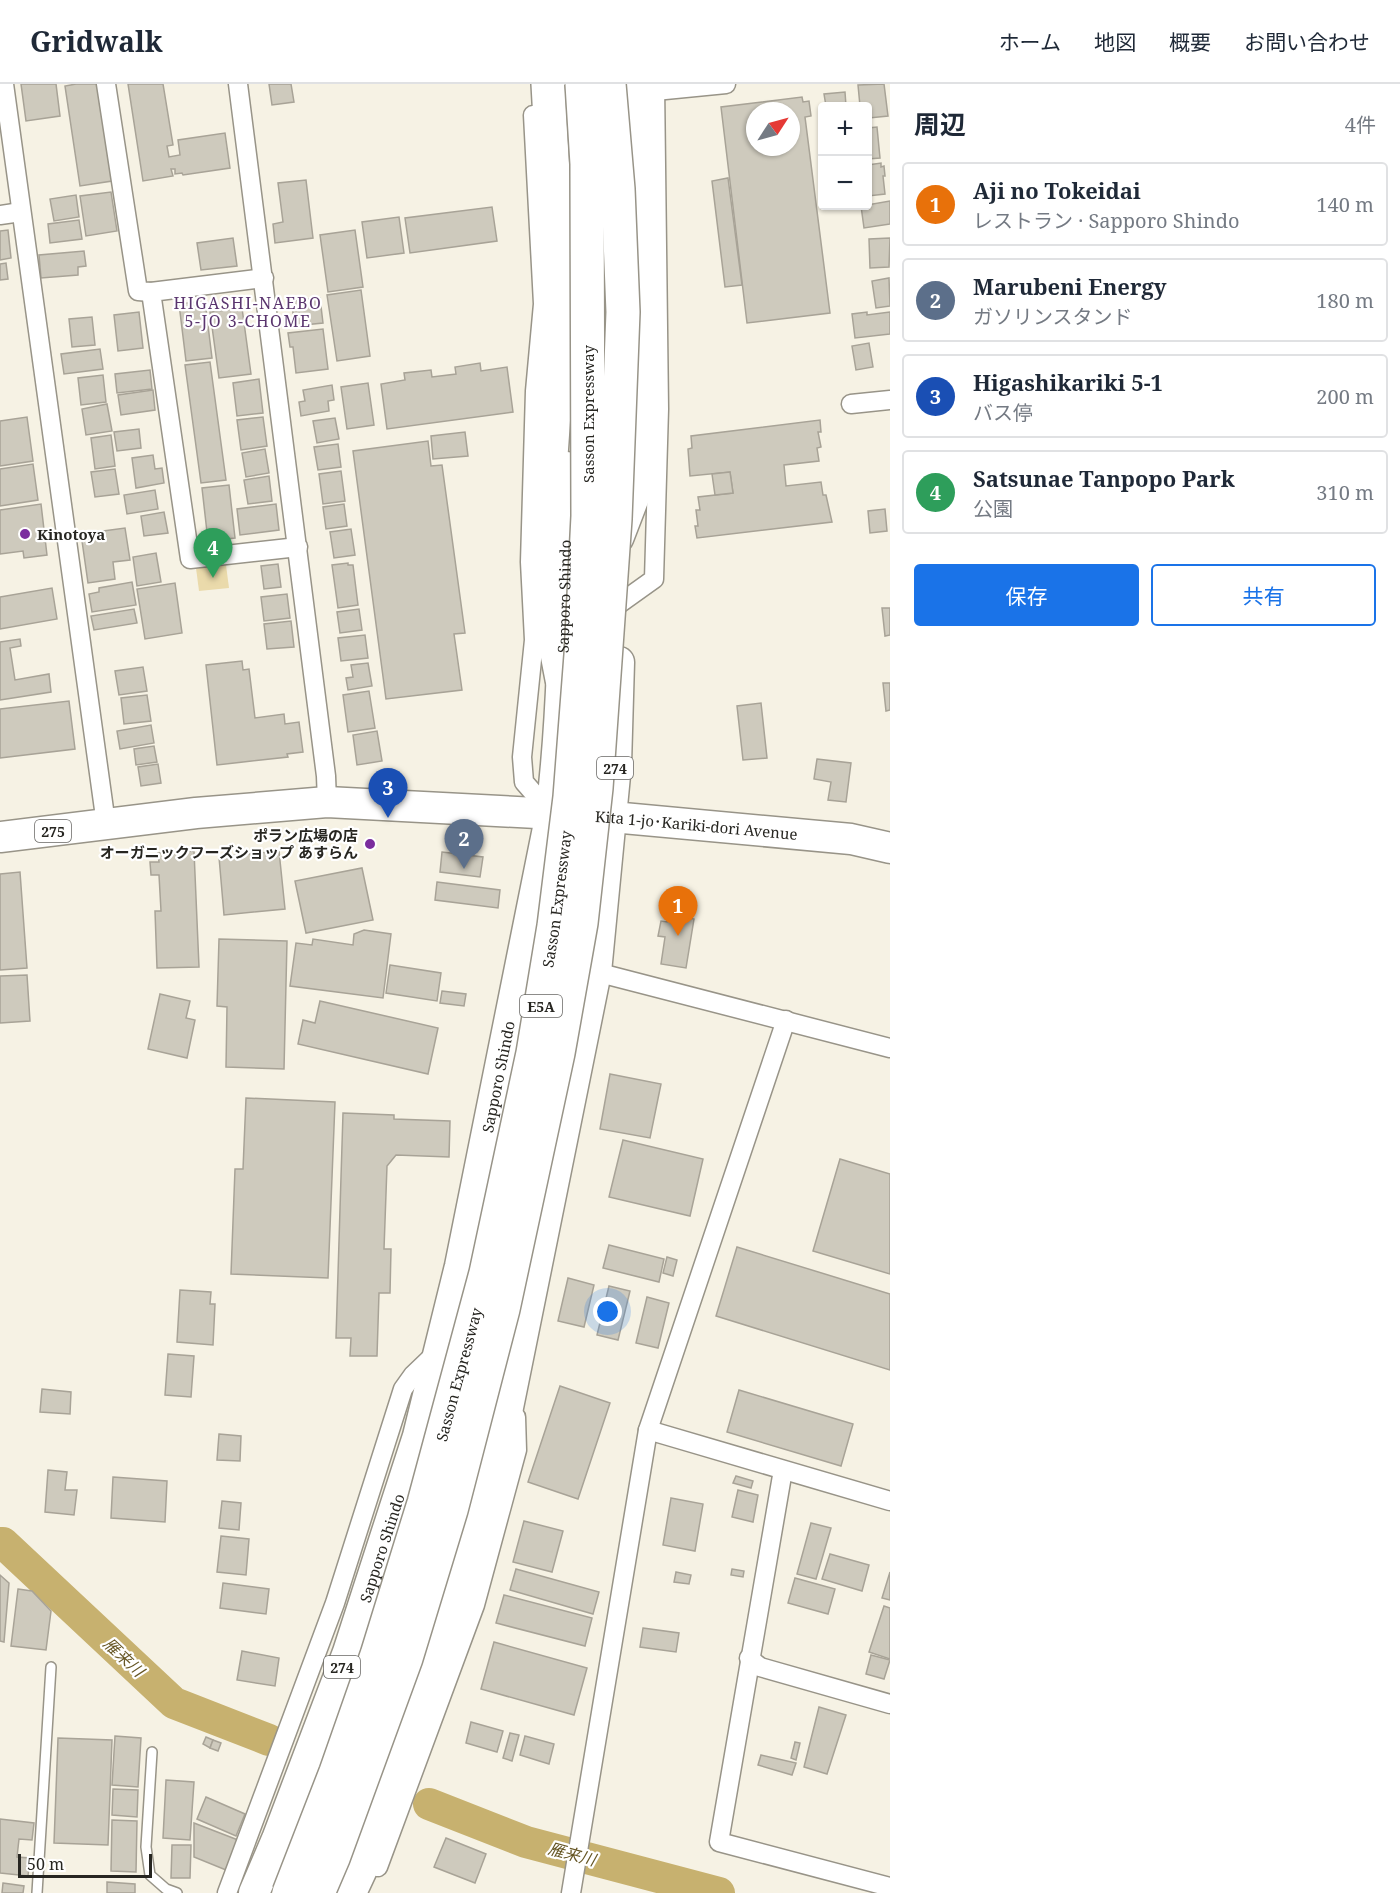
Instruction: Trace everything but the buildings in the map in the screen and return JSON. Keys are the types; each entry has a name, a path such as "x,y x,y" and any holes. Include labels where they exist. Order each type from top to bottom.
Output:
{"highway":[{"path":"548,84 561,313 550,470 545,592 562,679"},
{"name":"Sapporo Shindo","path":"254,1893 277,1839 348,1652 418,1436 460,1266 551,813 562,679 573,84"},
{"name":"Sasson Expressway","path":"289,1893 332,1783 377,1655 424,1503 486,1272 533,1053 554,926 570,797 581,655 588,516 587,164 582,84"},
{"name":"274","path":"351,1893 368,1854 463,1578 501,1442 596,972 612,817 619,706 617,537 610,438 610,346 600,84"},
{"name":"Sasson Expressway","path":"318,1893 406,1658 451,1510 503,1309 558,1053 581,923 596,788 615,519 623,312 618,189 609,84"},
{"path":"617,537 634,493 638,403 639,266 649,86"},
{"name":"Kita 1-jo･Kariki-dori Avenue","path":"0,837 196,813 327,802 612,817 851,839 890,848"}],"street":[{"path":"106,84 138,291 151,292 264,279"},
{"path":"238,84 298,547 326,776 327,802"},
{"path":"532,84 543,304 535,391 530,562 534,640 522,757 524,782 551,813"},
{"path":"619,604 654,579 659,409 649,86 726,84"},
{"path":"3,95 106,824"},
{"path":"0,215 21,212"},
{"path":"151,292 190,559 298,547"},
{"path":"851,404 890,400"},
{"path":"596,972 890,1048"},
{"path":"572,1886 648,1430 786,1020"},
{"path":"227,1893 335,1603 403,1389 413,1375 439,1351"},
{"path":"367,1893 475,1605 517,1450 514,1379"},
{"path":"648,1430 890,1501"},
{"path":"783,1470 719,1842 890,1887"},
{"path":"749,1658 760,1667 890,1704"}],"lane":[{"path":"37,1893 51,1667"},
{"path":"152,1752 146,1847 150,1875 166,1889 177,1893"}],"shaded area":[{"path":"226,565 229,588 199,591 196,568"}],"waterway":[{"name":"雁来川","path":"0,1543 3,1543 174,1703 269,1740"},
{"name":"雁来川","path":"429,1804 526,1842 719,1893"}],"place":[{"name":"Kinotoya","path":"25,534"},
{"name":"Satsunae Tanpopo Park","path":"213,578"},
{"name":"Higashikariki 5-1","path":"388,818"},
{"name":"ポラン広場の店 オーガニックフーズショップ あすらん","path":"370,844"},
{"name":"Marubeni Energy","path":"464,869"},
{"name":"Aji no Tokeidai","path":"678,936"}],"district":[{"name":"HIGASHI-NAEBO 5-JO 3-CHOME","path":"248,312"}]}
